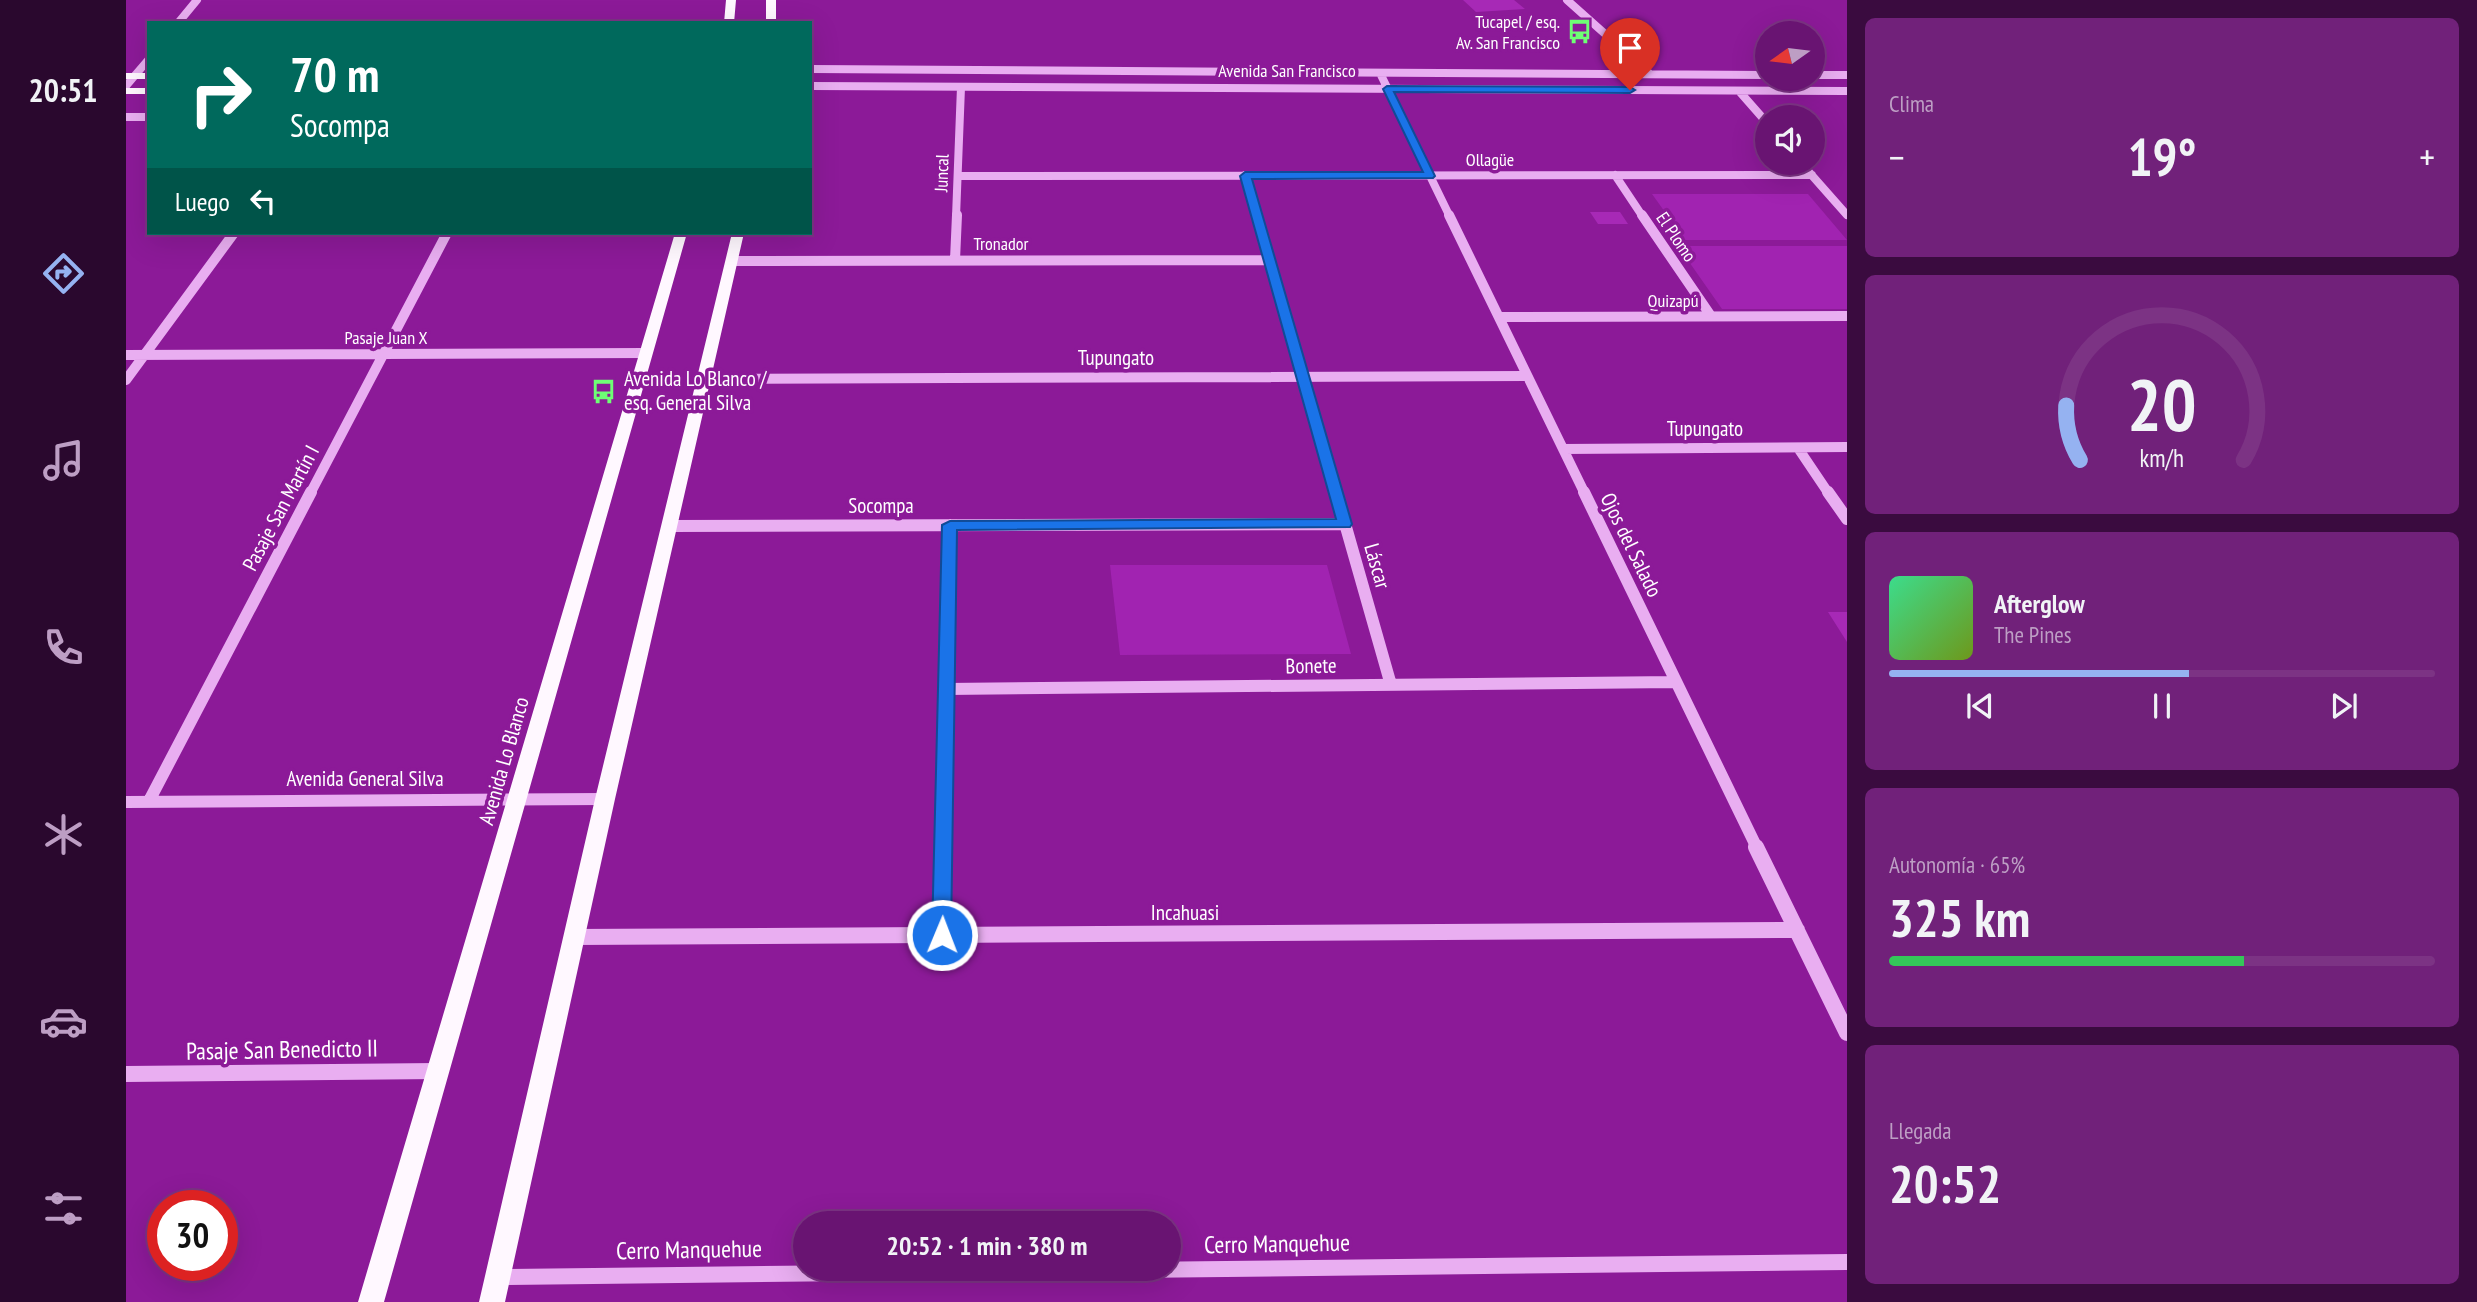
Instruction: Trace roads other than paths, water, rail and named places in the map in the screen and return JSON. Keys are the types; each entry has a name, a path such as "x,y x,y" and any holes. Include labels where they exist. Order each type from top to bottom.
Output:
{"main road":[{"path":"729,21 730,0"},
{"path":"771,0 771,21"},
{"path":"126,89 147,91"},
{"name":"Avenida Lo Blanco","path":"371,1302 680,235"},
{"path":"492,1302 605,799 738,235"}],"street":[{"path":"180,21 197,0"},
{"path":"1567,0 1650,74"},
{"path":"126,89 130,76 147,61"},
{"name":"Avenida San Francisco","path":"812,69 1755,75"},
{"name":"Ojos del Salado","path":"1380,72 1846,1028"},
{"path":"1825,75 1847,75"},
{"name":"Avenida San Francisco","path":"812,86 1847,91"},
{"name":"Juncal","path":"955,260 961,88"},
{"path":"1739,91 1755,109"},
{"path":"127,119 147,117"},
{"name":"El Plomo","path":"1615,175 1711,316"},
{"name":"Ollagüe","path":"958,176 1755,175"},
{"path":"1812,175 1847,215"},
{"name":"Láscar","path":"1245,176 1391,684"},
{"path":"126,380 233,235"},
{"name":"Pasaje San Martín I","path":"149,802 446,235"},
{"name":"Tronador","path":"732,261 1270,260"},
{"name":"Quizapú","path":"1499,317 1847,316"},
{"name":"Pasaje Juan X","path":"126,355 646,353"},
{"name":"Tupungato","path":"704,379 1527,376"},
{"name":"Tupungato","path":"1563,449 1847,447"},
{"path":"1798,448 1847,519"},
{"name":"Socompa","path":"670,526 1345,524"},
{"path":"942,935 950,525"},
{"name":"Bonete","path":"946,689 1676,682"},
{"name":"Avenida General Silva","path":"126,802 605,799"},
{"name":"Incahuasi","path":"574,937 1797,930"},
{"name":"Pasaje San Benedicto II","path":"126,1074 438,1071"},
{"name":"Cerro Manquehue","path":"497,1277 1847,1262"}],"place":[{"name":"Tucapel / esq. Av. San Francisco","path":"1580,32"},
{"name":"Avenida Lo Blanco / esq. General Silva","path":"604,391"}]}
